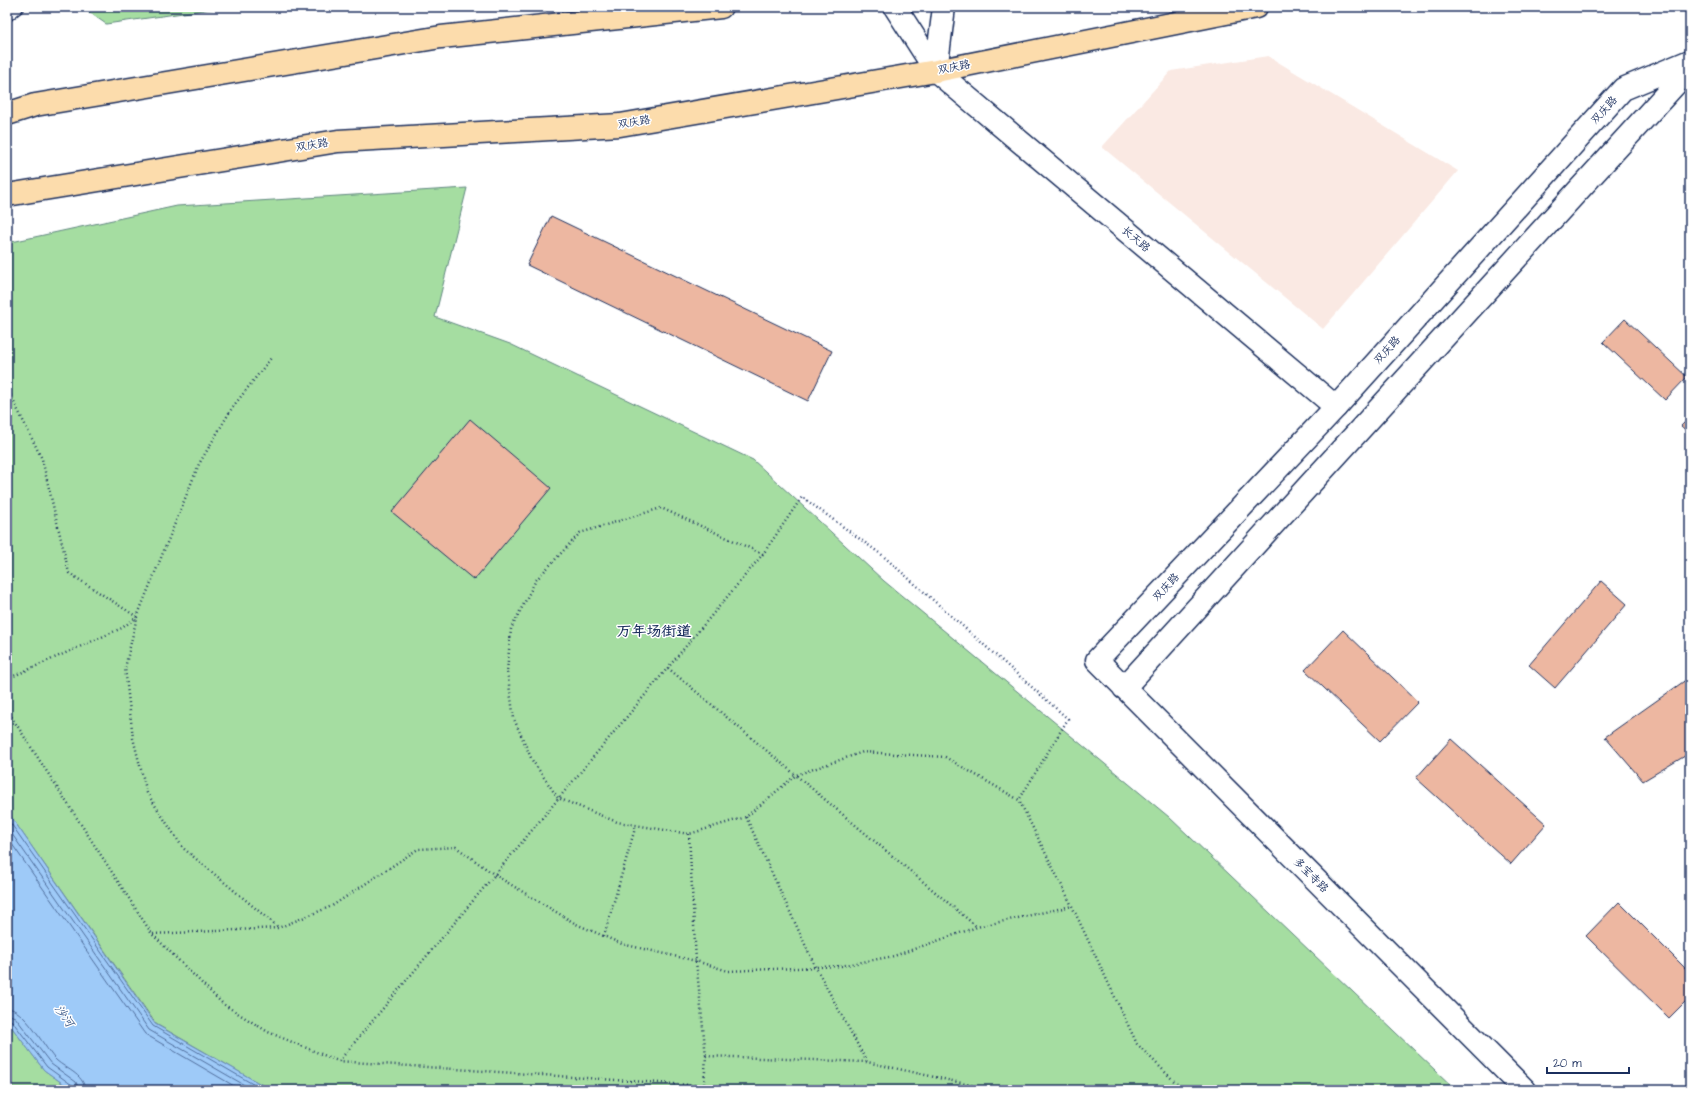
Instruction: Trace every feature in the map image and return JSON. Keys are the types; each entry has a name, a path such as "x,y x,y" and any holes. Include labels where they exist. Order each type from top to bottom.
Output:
{"main road":[{"path":"7,114 35,105 441,37 721,7"},
{"name":"双庆路","path":"7,195 338,141 620,125 936,71 1256,7"}],"street":[{"name":"长天路","path":"895,7 936,71 1336,407"},
{"path":"936,71 944,7"},
{"name":"双庆路","path":"1097,660 1336,407 1623,89 1690,61"},
{"path":"1124,688 1690,68"},
{"name":"多宝寺路","path":"1097,660 1525,1090"}],"lane":[{"path":"7,14 17,7"}],"path":[{"path":"271,358 232,408 199,464 137,617 125,668 133,738 147,793 183,848 278,928"},
{"path":"7,388 42,459 69,573 137,617"},
{"path":"338,1061 763,554 802,497 882,555 1068,719 1019,800"},
{"path":"763,554 661,508 580,533 536,580 511,629 507,671 514,719 532,760 558,798 617,822 689,834 746,817 796,775 863,752 945,757 1019,800 1072,906 1137,1044 1183,1090"},
{"path":"7,679 122,628 137,617"},
{"path":"668,668 977,927"},
{"path":"7,710 152,934 223,1004 268,1032 338,1061 704,1086 706,1056 696,961 689,834"},
{"path":"746,817 815,966 867,1062"},
{"path":"604,936 636,825"},
{"path":"152,934 278,928 332,906 418,850 456,847 495,875 576,924 622,944 696,961 728,971 841,966 894,956 977,927 1072,906"},
{"path":"706,1056 867,1062 993,1090"}],"shaded area":[{"path":"1268,56 1458,171 1323,329 1102,147 1171,71"}],"green space":[{"path":"95,7 225,7 106,24 86,10"},
{"path":"467,188 435,317 510,344 753,460 884,581 1169,817 1456,1090 271,1090 156,1024 7,811 7,243 177,206"},
{"path":"7,1021 44,1070 72,1090 7,1090"}],"water":[{"name":"沙河","path":"7,811 155,1024 271,1090 72,1090 44,1070 7,1021"}],"building":[{"path":"551,216 832,351 808,401 527,265"},
{"path":"1625,319 1687,377 1665,400 1603,342"},
{"path":"1690,417 1690,434 1681,426"},
{"path":"470,419 551,488 474,580 392,512"},
{"path":"1601,581 1627,604 1555,688 1529,665"},
{"path":"1343,630 1418,702 1380,741 1305,670"},
{"path":"1690,677 1690,753 1643,781 1605,737"},
{"path":"1451,739 1546,824 1511,864 1416,778"},
{"path":"1619,902 1690,973 1690,997 1669,1018 1586,936"}],"district":[{"name":"万年场街道","path":"654,631"}]}
